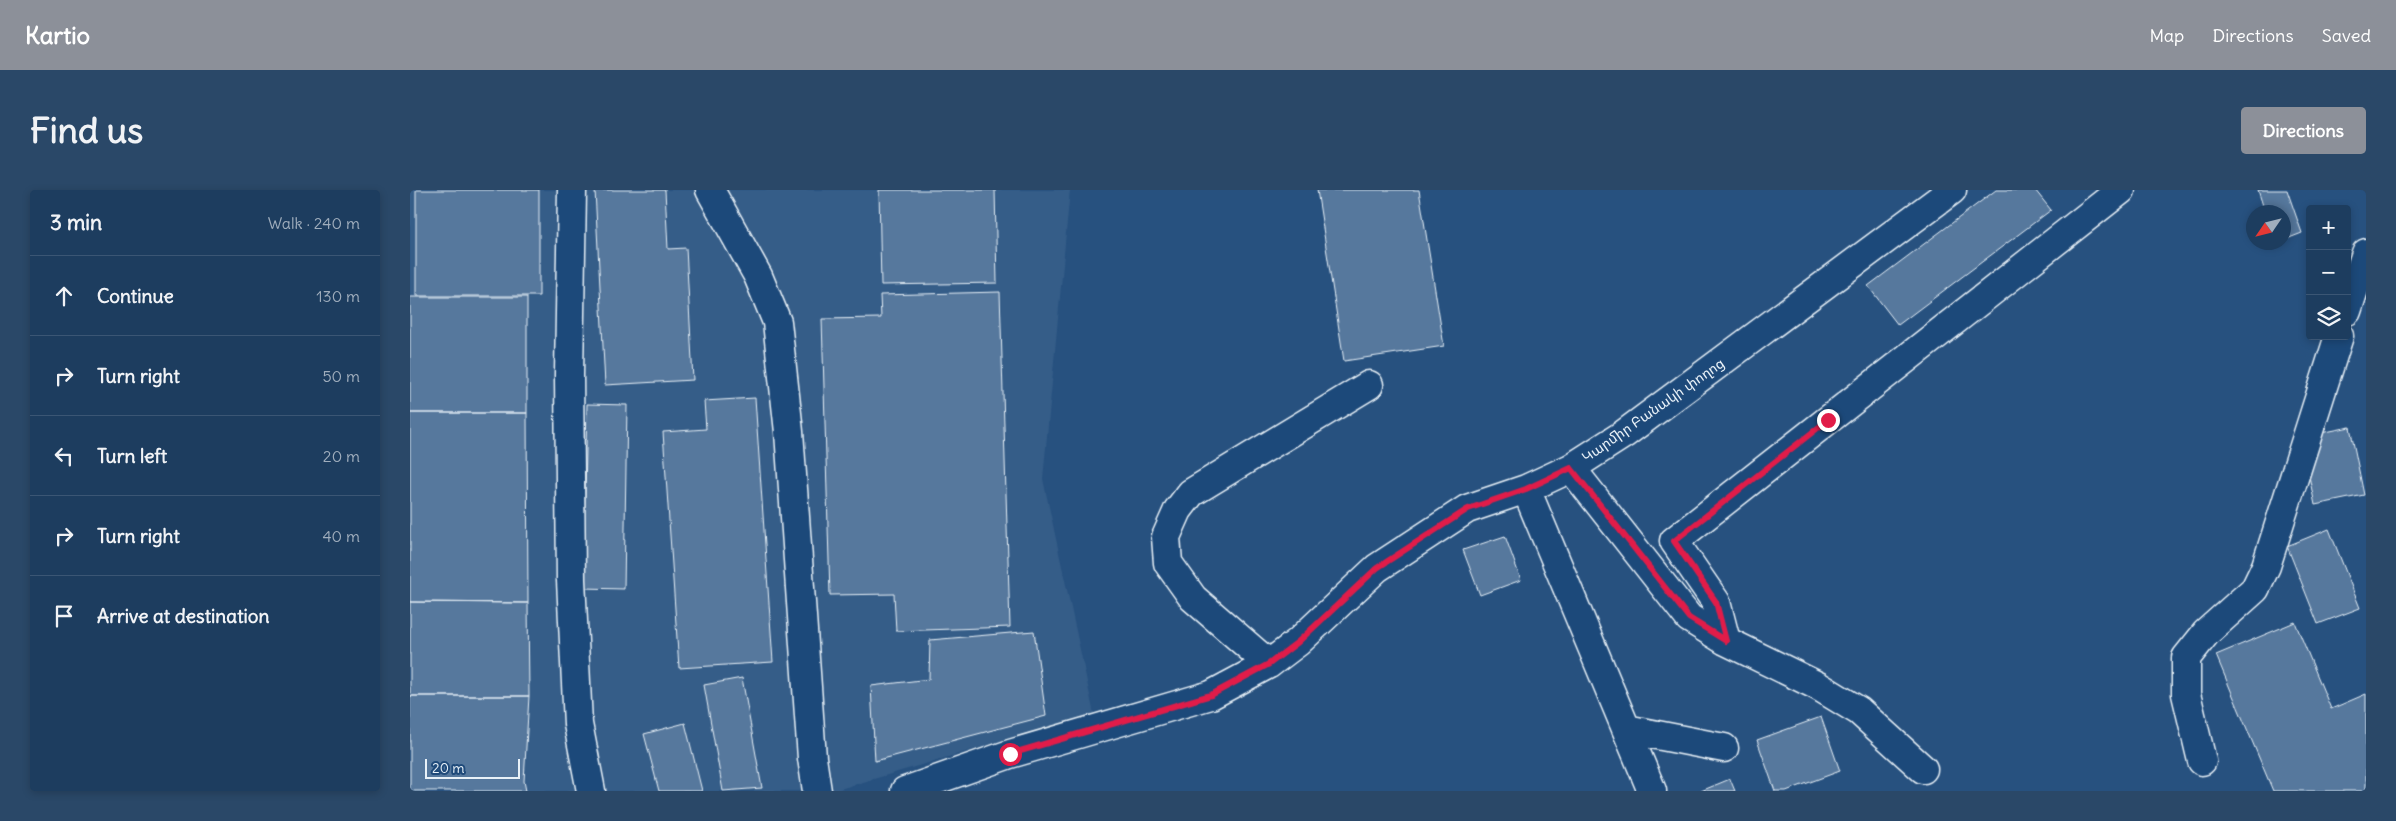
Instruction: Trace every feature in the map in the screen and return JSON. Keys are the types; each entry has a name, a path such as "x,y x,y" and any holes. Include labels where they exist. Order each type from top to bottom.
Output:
{"street":[{"path":"572,190 569,375 571,580 578,724 591,791"},
{"path":"710,190 758,276 777,322 789,432 812,758 816,791"},
{"name":"Կարմիր Բանակի փողոց","path":"905,791 1010,754 1211,695 1269,664 1298,642 1377,568 1468,509 1526,489 1571,468 1624,434 1952,190"},
{"path":"1726,641 1716,602 1674,541 2121,190"},
{"path":"2351,299 2366,252"},
{"path":"2202,762 2186,694 2186,658 2206,633 2255,589 2266,566 2338,340"},
{"path":"1269,664 1193,598 1168,563 1166,537 1178,510 1191,493 1369,385"},
{"path":"1571,468 1689,618 1726,641 1818,686 1859,711 1923,768"},
{"path":"1526,489 1652,791"},
{"path":"1626,728 1724,748"}],"shaded area":[{"path":"410,190 1070,190 1043,479 1094,714 833,791 410,791"}],"building":[{"path":"416,190 539,190 539,296 416,296"},
{"path":"595,190 665,190 668,249 686,248 693,380 605,385"},
{"path":"879,190 995,190 997,283 881,285"},
{"path":"1317,190 1419,190 1444,346 1344,361"},
{"path":"1996,190 2035,190 2051,210 1898,325 1868,286"},
{"path":"2258,190 2287,190 2302,233 2291,237 2291,205 2263,205"},
{"path":"1000,292 1010,627 896,631 894,594 830,595 822,319 881,318 880,295"},
{"path":"410,297 527,297 527,413 410,413"},
{"path":"755,398 773,662 679,668 663,432 706,429 704,401"},
{"path":"587,404 627,405 624,589 583,588"},
{"path":"410,413 527,413 528,603 410,602"},
{"path":"2350,427 2364,495 2315,505 2301,437"},
{"path":"2329,529 2360,608 2318,624 2287,546"},
{"path":"1505,536 1521,580 1480,595 1463,550"},
{"path":"410,602 528,603 529,696 410,696"},
{"path":"2295,622 2331,709 2366,694 2366,791 2273,791 2216,655"},
{"path":"1034,631 1046,716 875,761 871,686 929,679 930,640"},
{"path":"742,678 762,788 723,791 704,685"},
{"path":"410,696 529,696 524,781 526,791 410,791"},
{"path":"1821,717 1840,771 1786,791 1775,791 1757,740"},
{"path":"685,723 702,791 659,791 644,734"},
{"path":"1730,779 1735,791 1701,791"}],"route":[{"path":"1010,754 1211,695 1269,664 1298,642 1377,568 1468,509 1526,489 1571,468 1689,618 1726,641 1716,602 1674,541 1828,420"}]}
